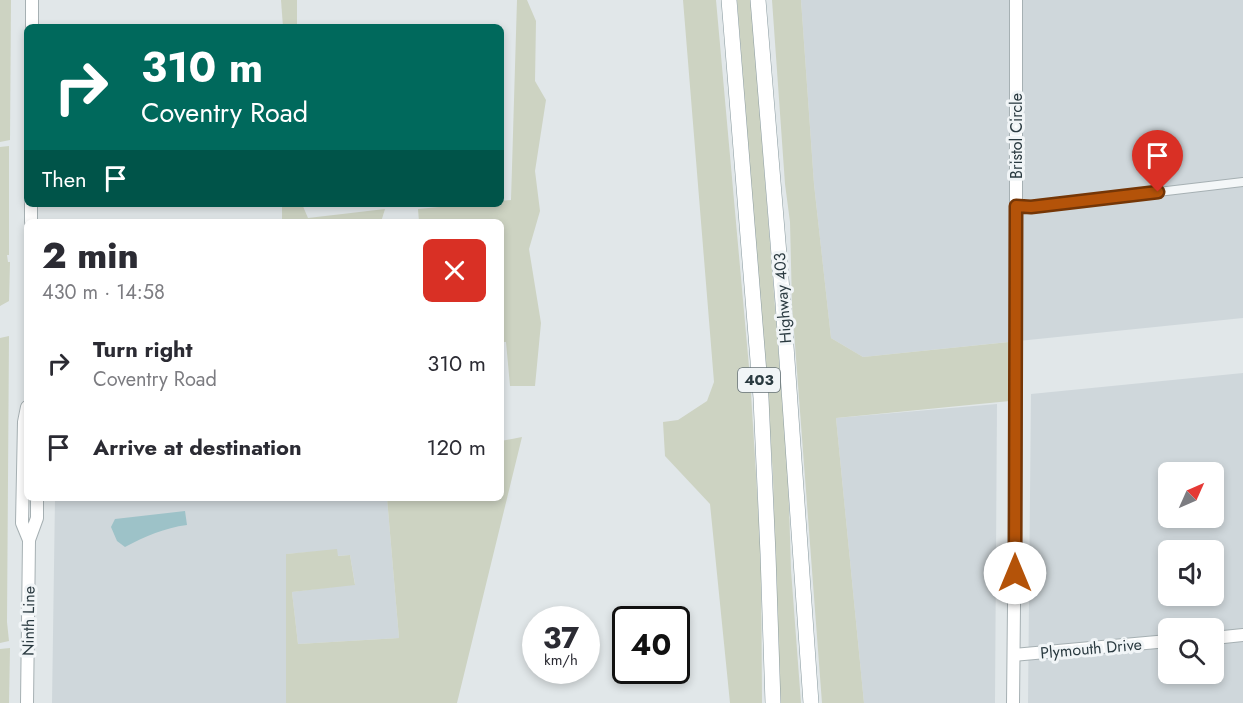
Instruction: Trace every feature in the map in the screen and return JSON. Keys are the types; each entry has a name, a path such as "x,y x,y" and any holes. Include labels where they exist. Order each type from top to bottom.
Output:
{"highway":[{"name":"Highway 403","path":"729,0 761,398 773,703"},
{"name":"Highway 403","path":"758,0 783,303 811,703"}],"street":[{"path":"32,0 32,24"},
{"name":"Bristol Circle","path":"1013,703 1016,0"},
{"path":"1016,206 1031,207 1243,182"},
{"name":"Ninth Line","path":"24,422 22,523 29,540"},
{"name":"Ninth Line","path":"27,703 29,540 37,518 37,501"},
{"path":"1224,637 1243,635"},
{"name":"Plymouth Drive","path":"1014,655 1158,642"}],"shaded area":[{"path":"801,0 1243,0 1243,318 863,357 831,338 814,184"},
{"path":"1243,373 1243,703 1028,703 1031,394"},
{"path":"997,404 995,703 864,703 836,418"},
{"path":"55,501 387,501 399,638 298,644 292,592 355,584 350,555 337,556 337,550 286,554 286,703 52,703"}],"green space":[{"path":"0,0 11,0 10,140 0,142"},
{"path":"281,0 297,0 297,24 283,24"},
{"path":"517,0 527,0 536,21 535,81 546,100 535,171 540,211 529,249 541,323 535,386 510,386 506,342 504,342 504,219 419,219 418,209 504,207 504,201 511,200"},
{"path":"683,0 716,0 750,378 761,554 762,703 730,703 710,504 665,456 663,422 678,420 707,401 714,382"},
{"path":"737,0 751,0 788,473 791,570 801,703 777,703 773,475"},
{"path":"772,0 801,0 814,184 831,338 863,357 1009,342 1010,401 836,418 864,703 822,703 792,305 790,222 785,184"},
{"path":"9,146 9,255 7,255 8,262 10,262 9,301 0,306 0,147"},
{"path":"282,207 303,207 308,218 385,209 382,219 282,219"},
{"path":"9,336 7,622 9,641 0,643 0,338"},
{"path":"522,437 457,703 286,703 286,554 337,549 338,556 350,555 355,585 292,592 298,644 399,638 387,501 504,501 504,440"},
{"path":"10,648 9,703 0,703 0,649"}],"water":[{"path":"185,511 187,525 155,533 125,547 117,541 111,527 115,519"}],"route":[{"path":"1015,573 1016,206 1031,207 1158,192"}]}
